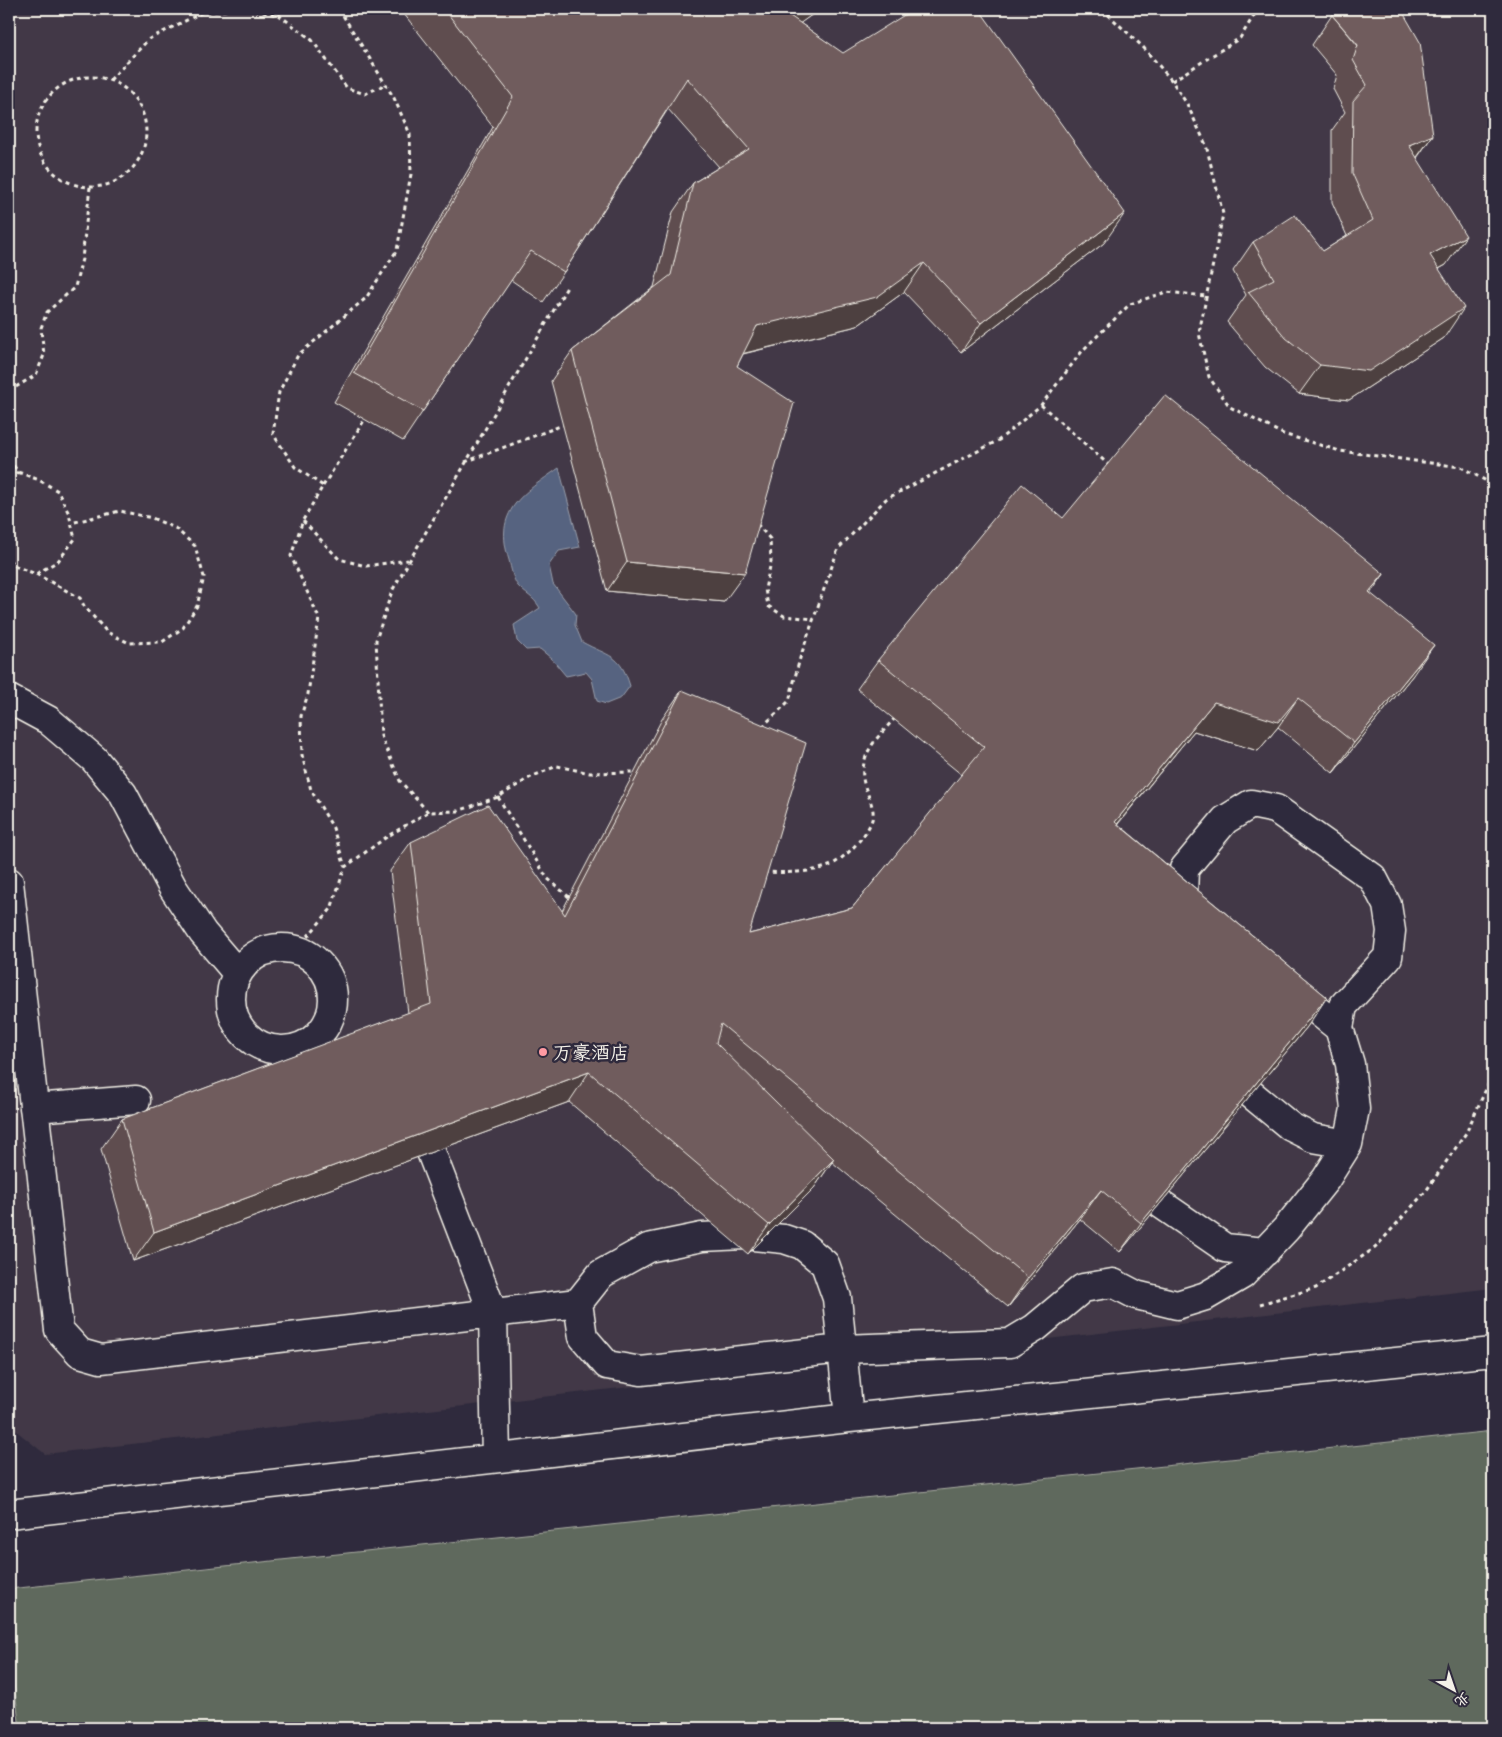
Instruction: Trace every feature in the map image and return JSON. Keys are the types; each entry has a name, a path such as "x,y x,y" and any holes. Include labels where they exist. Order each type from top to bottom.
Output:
{"street":[{"path":"9,699 48,720 94,759 123,794 173,888 203,933 237,973"},
{"path":"578,1303 583,1337 607,1366 641,1371 842,1349 1010,1342 1035,1328 1083,1288 1113,1282 1136,1295 1177,1306 1206,1296 1242,1275 1265,1252 1326,1179 1348,1144 1355,1109 1350,1064 1339,1028 1343,1006 1388,957 1391,931 1387,905 1373,878 1276,809 1251,804 1225,820 1184,869 1183,896 1193,912 1216,931"},
{"path":"9,882 59,1330 80,1353 101,1359 578,1303 601,1274 648,1248 702,1237 743,1235 784,1239 802,1245 825,1264 837,1298 849,1418"},
{"path":"280,947 297,949 312,956 324,968 332,983 335,1000 331,1016 323,1031 310,1042 294,1050 278,1050 261,1046 247,1036 236,1023 231,1006 232,989 237,973 248,960 263,951 280,947"},
{"path":"1270,973 1339,1028"},
{"path":"1251,1094 1290,1127 1313,1138 1348,1144"},
{"path":"34,1108 136,1100"},
{"path":"431,1152 493,1312 496,1458"},
{"path":"1161,1204 1225,1248 1265,1252"},
{"path":"9,1514 849,1418 1493,1352"}],"path":[{"path":"110,80 149,39 201,13 234,9"},
{"path":"247,9 279,15 312,40 347,88 365,94 386,84"},
{"path":"323,486 294,467 273,434 279,392 298,355 366,298 397,250 411,174 410,134 386,84 339,9"},
{"path":"1102,9 1143,47 1172,81 1188,104 1206,145 1224,214 1198,333 1209,377 1230,407 1283,434 1340,451 1461,467 1490,484 1493,493"},
{"path":"1172,81 1240,38 1258,9"},
{"path":"85,77 103,77 120,84 134,96 143,111 146,129 144,146 137,163 124,176 108,184 90,187 72,184 56,175 44,161 37,144 36,125 41,108 52,92 67,82 85,77"},
{"path":"9,391 36,375 44,355 41,328 46,312 75,287 82,260 90,187"},
{"path":"428,812 400,781 380,736 376,640 392,591 567,287"},
{"path":"757,733 789,701 838,549 886,498 999,440 1041,405 1083,350 1130,304 1166,292 1206,296"},
{"path":"1041,405 1110,466"},
{"path":"345,867 333,828 311,790 302,755 301,716 308,694 320,618 291,556 303,520 365,419"},
{"path":"465,463 563,425"},
{"path":"9,459 18,472 39,480 58,491 71,523 75,539 58,561 36,574"},
{"path":"9,479 18,472"},
{"path":"9,560 17,567 36,574 80,598 84,606 107,632 129,643 162,642 183,628 197,606 204,577 195,546 175,528 152,518 120,511 71,523"},
{"path":"303,520 339,559 366,566 409,560"},
{"path":"754,522 770,539 771,562 765,589 768,606 784,616 814,619"},
{"path":"756,871 796,870 830,866 853,848 866,832 873,812 864,787 863,764 868,750 894,719"},
{"path":"297,949 331,908 345,867 388,836 428,812 458,811 498,797 557,766 590,773 634,772"},
{"path":"498,797 547,878 569,897"},
{"path":"1255,1306 1316,1288 1375,1248 1426,1191 1466,1133 1493,1074"}],"shaded area":[{"path":"9,9 1493,9 1493,1288 45,1454 9,1425"}],"green space":[{"path":"1493,1431 1493,1728 20,1728 9,1647 9,1589"}],"water":[{"path":"559,468 580,547 559,551 549,565 553,584 576,614 575,625 582,642 612,657 622,667 626,675 630,686 621,698 606,704 597,701 592,679 586,672 566,676 551,658 540,649 526,650 517,641 514,625 540,608 518,586 511,570 505,543 505,529 508,516 514,505 533,486"}],"building":[{"path":"444,9 800,9 790,16 843,53 914,9 979,9 1125,213 981,323 924,263 877,297 757,326 737,366 794,403 745,573 627,562 572,351 671,275 693,183 749,149 687,78 564,272 531,251 423,411 354,373 513,97"},
{"path":"1342,9 1401,9 1420,42 1433,135 1409,145 1466,236 1430,255 1464,308 1369,371 1320,365 1286,338 1248,292 1274,279 1253,242 1295,215 1323,251 1373,220 1352,173 1353,101 1367,85 1353,60 1358,45 1332,15"},
{"path":"1165,395 1384,574 1369,592 1434,645 1354,743 1298,698 1278,722 1214,702 1115,822 1327,997 1141,1223 1101,1190 1028,1278 721,1024 716,1043 834,1159 769,1225 589,1072 154,1232 122,1119 431,1004 411,842 488,805 565,915 682,690 806,743 749,934 852,908 984,747 878,660 1022,484 1063,518"}],"place":[{"name":"万豪酒店","path":"543,1052"}]}
